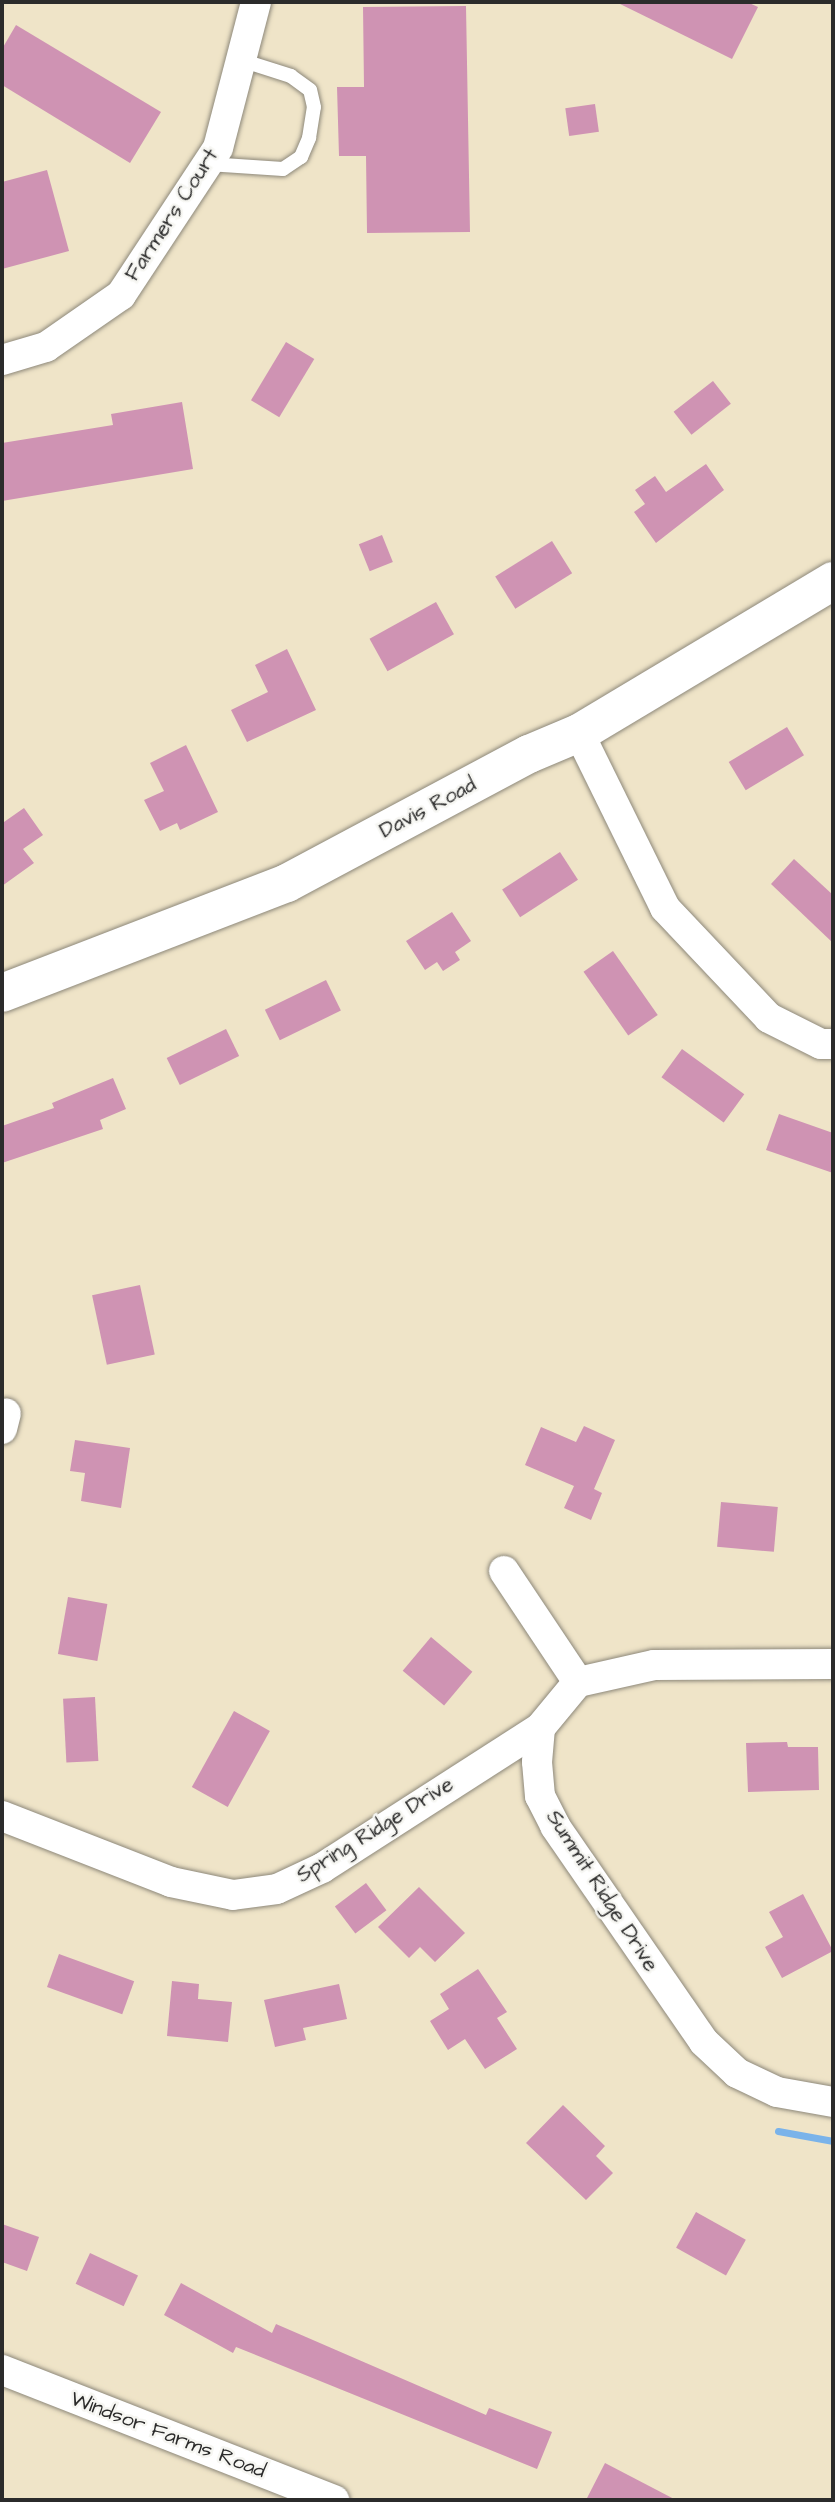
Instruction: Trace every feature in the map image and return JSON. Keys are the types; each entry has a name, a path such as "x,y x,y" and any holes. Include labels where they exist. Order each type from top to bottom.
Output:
{"street":[{"name":"Farmers Court","path":"2,360 46,346 121,295 218,148 244,61 256,2"},
{"name":"Davis Road","path":"2,992 287,883 529,754 579,733 833,581"},
{"path":"579,733 665,908 769,1018 821,1044 833,1044"},
{"path":"504,1571 578,1682"},
{"path":"540,1728 578,1682 654,1665 833,1664"},
{"name":"Spring Ridge Drive","path":"2,1816 171,1882 233,1895 277,1889 322,1868 540,1728"},
{"name":"Summit Ridge Drive","path":"540,1728 540,1796 555,1826 704,2042 737,2073 777,2092 833,2102"},
{"name":"Windsor Farms Road","path":"2,2370 334,2500"}],"lane":[{"path":"208,163 283,169 301,157 309,138 314,107 310,90 291,76 244,61"}],"building":[{"path":"616,2 747,2 758,7 732,59"},
{"path":"466,6 470,232 367,233 366,156 339,156 337,87 364,87 363,7"},
{"path":"16,25 161,112 130,163 2,85 2,49"},
{"path":"595,104 599,132 569,136 565,108"},
{"path":"47,170 69,251 2,269 2,182"},
{"path":"286,342 314,359 279,417 251,400"},
{"path":"713,381 731,404 691,435 674,412"},
{"path":"182,402 193,469 2,501 2,443 113,425 111,414"},
{"path":"706,464 724,490 656,543 634,512 645,504 635,490 655,476 666,492"},
{"path":"382,535 393,562 370,571 359,544"},
{"path":"552,541 572,573 515,609 495,577"},
{"path":"436,602 454,634 387,671 370,639"},
{"path":"287,649 316,710 247,742 231,710 268,692 255,665"},
{"path":"787,727 804,755 746,790 729,762"},
{"path":"186,745 218,812 180,830 177,823 160,831 144,800 164,791 150,763"},
{"path":"24,808 43,835 23,849 34,863 2,886 2,819 4,822"},
{"path":"560,852 578,880 520,917 502,890"},
{"path":"794,859 833,895 833,943 771,884"},
{"path":"452,912 471,941 455,952 460,960 443,971 437,962 425,970 406,941"},
{"path":"613,951 658,1015 628,1036 584,972"},
{"path":"326,980 341,1011 280,1040 265,1010"},
{"path":"226,1029 239,1056 180,1085 167,1058"},
{"path":"682,1049 744,1094 724,1123 661,1077"},
{"path":"113,1078 126,1109 100,1120 103,1129 2,1163 2,1126 54,1108 52,1103"},
{"path":"779,1114 833,1133 833,1173 766,1150"},
{"path":"140,1285 155,1354 107,1365 92,1295"},
{"path":"584,1426 615,1440 594,1489 602,1493 591,1520 564,1508 574,1486 525,1465 541,1427 576,1442"},
{"path":"75,1440 130,1448 121,1508 81,1501 85,1473 70,1471"},
{"path":"721,1502 778,1507 774,1552 717,1547"},
{"path":"68,1597 107,1604 97,1661 58,1654"},
{"path":"431,1637 472,1672 444,1705 403,1671"},
{"path":"95,1697 98,1761 66,1763 63,1699"},
{"path":"234,1711 270,1731 228,1807 192,1787"},
{"path":"787,1742 788,1747 818,1747 819,1790 748,1792 746,1743"},
{"path":"366,1883 386,1910 355,1934 335,1906"},
{"path":"419,1887 465,1933 435,1962 420,1947 409,1958 378,1927"},
{"path":"803,1894 833,1951 782,1978 765,1947 783,1937 769,1912"},
{"path":"59,1954 134,1981 122,2014 47,1987"},
{"path":"478,1969 507,2012 497,2018 517,2049 485,2069 465,2039 448,2050 430,2021 449,2009 440,1994"},
{"path":"172,1981 199,1984 198,1999 232,2002 228,2042 167,2036"},
{"path":"339,1984 347,2019 303,2028 306,2040 275,2047 264,2000"},
{"path":"563,2105 605,2146 596,2156 613,2173 586,2200 526,2143"},
{"path":"696,2212 746,2240 726,2275 676,2248"},
{"path":"2,2224 39,2237 27,2271 2,2262"},
{"path":"90,2253 138,2275 124,2306 76,2284"},
{"path":"181,2283 272,2333 276,2324 486,2415 489,2408 552,2432 537,2469 236,2347 233,2353 164,2315"},
{"path":"605,2463 676,2500 586,2500"}],"waterway":[{"path":"778,2131 833,2141"}]}
